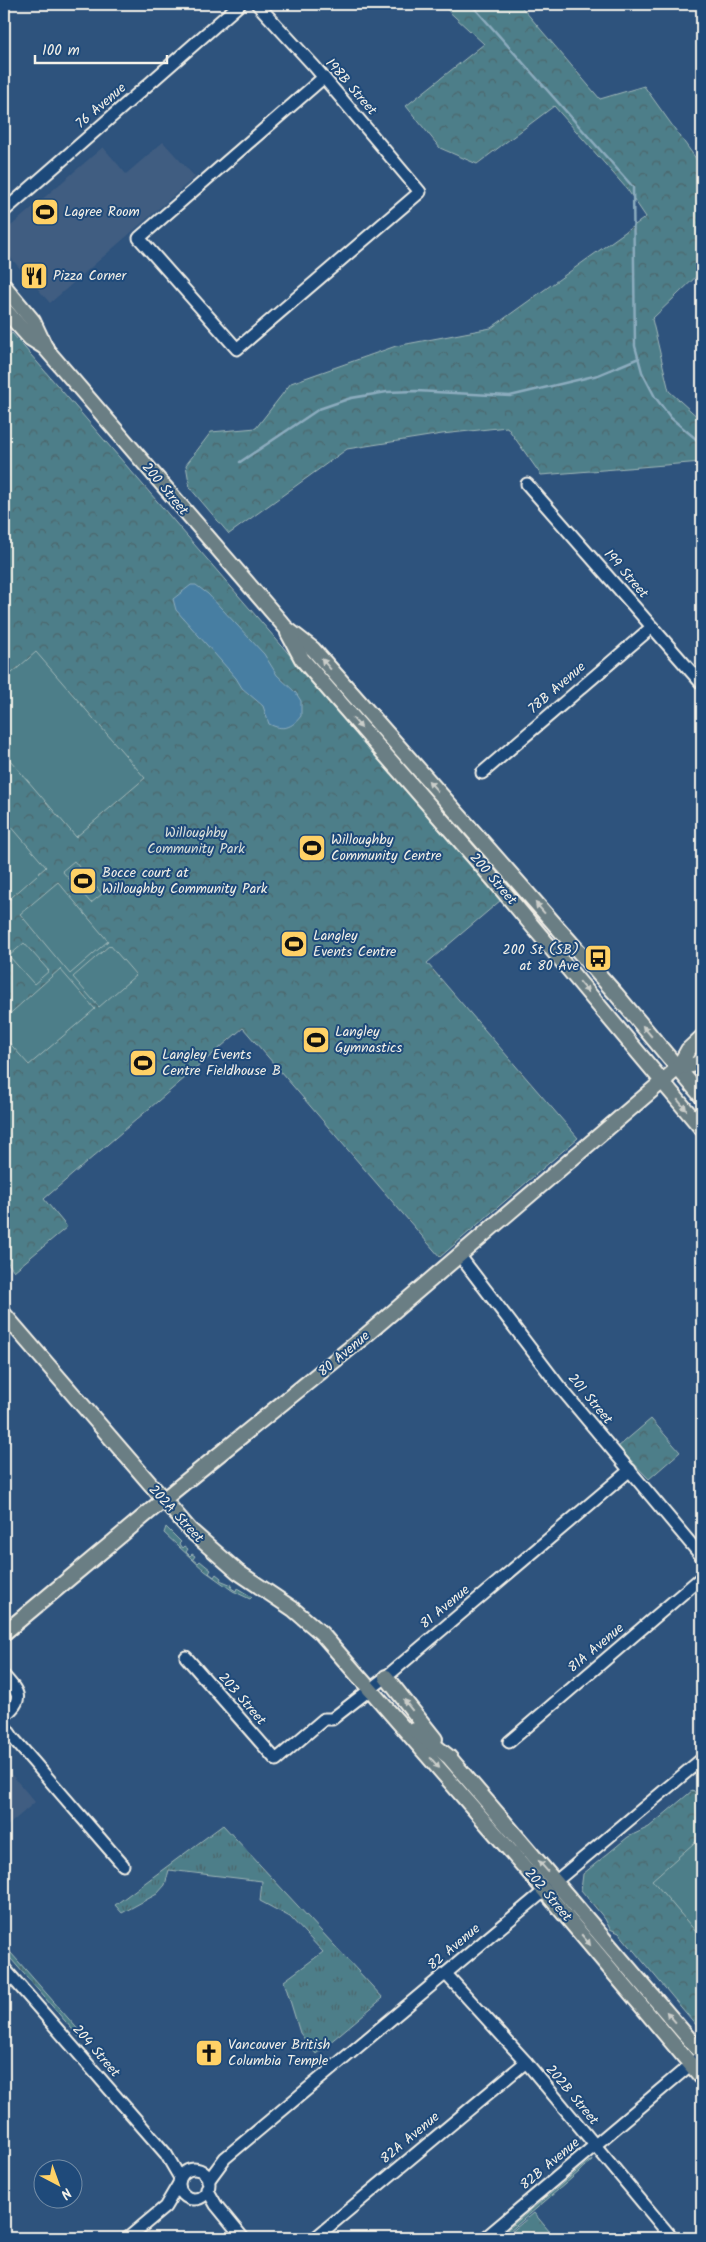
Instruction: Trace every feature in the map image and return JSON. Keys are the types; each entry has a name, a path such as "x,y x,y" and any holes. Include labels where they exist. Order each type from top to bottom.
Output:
{"main road":[{"name":"200 Street","path":"4,286 33,321 46,349"},
{"name":"200 Street","path":"4,309 30,338 46,349 286,628 313,649 616,994 702,1097"},
{"name":"200 Street","path":"286,628 302,659 513,902 702,1129"},
{"name":"80 Avenue","path":"4,1633 162,1500 326,1369 460,1256 678,1068 688,1050 702,1037"},
{"name":"80 Avenue","path":"678,1068 696,1064 702,1059"},
{"name":"202A Street","path":"4,1314 162,1500 215,1553 256,1585 309,1621 371,1690"},
{"path":"386,1677 449,1757"},
{"name":"202 Street","path":"371,1690 702,2078"},
{"name":"202 Street","path":"392,1713 449,1757 702,2055"}],"street":[{"name":"76 Avenue","path":"4,211 240,4"},
{"name":"198B Street","path":"257,4 323,78 420,192 237,349 139,238 323,78"},
{"name":"199 Street","path":"527,484 702,684"},
{"name":"78B Avenue","path":"482,773 652,627"},
{"name":"201 Street","path":"460,1256 559,1386 702,1557"},
{"name":"81 Avenue","path":"276,1760 324,1720 332,1719 371,1690 630,1470"},
{"name":"81A Avenue","path":"509,1742 702,1578"},
{"name":"203 Street","path":"186,1657 276,1760"},
{"path":"4,1676 18,1693 18,1699 12,1710 4,1716"},
{"path":"4,1725 123,1865"},
{"name":"82 Avenue","path":"208,2185 225,2158 702,1759"},
{"name":"204 Street","path":"4,1968 166,2154 179,2181"},
{"name":"202B Street","path":"446,1974 526,2062 672,2238"},
{"name":"82B Avenue","path":"485,2238 702,2055"},
{"name":"82A Avenue","path":"315,2238 526,2062"},
{"name":"204 Street","path":"166,2154 193,2169"},
{"name":"82 Avenue","path":"193,2169 225,2158"},
{"path":"165,2207 179,2181 193,2169 206,2174 216,2205 244,2238"},
{"path":"179,2181 180,2190 213,2212 238,2238"},
{"path":"128,2238 165,2207 202,2196 208,2185"}],"shaded area":[{"path":"163,142 195,177 50,303 4,250 4,232 103,147 126,174"},
{"path":"191,585 196,585 208,594 264,654 277,675 296,693 301,701 301,716 291,726 283,728 269,724 263,706 242,688 236,678 176,610 173,599"},
{"path":"4,1766 35,1802 4,1829"}],"green space":[{"path":"441,4 519,4 600,99 644,86 702,167 702,271 652,319 669,391 702,421 702,462 541,475 507,427 442,434 347,449 229,534 190,488 186,465 211,432 256,428 291,383 396,346 491,328 646,217 627,189 554,106 477,164 440,148 406,106 484,44"},
{"name":"Willoughby Community Park","path":"12,333 501,900 427,963 578,1138 440,1257 243,1028 44,1199 67,1227 14,1271 4,1258 4,341"},
{"path":"36,652 145,778 76,837 4,753 4,680"},
{"path":"4,818 46,867 4,904"},
{"path":"74,861 102,894 91,903 62,871"},
{"path":"58,882 108,941 70,974 20,914"},
{"path":"24,943 49,971 34,984 9,956"},
{"path":"110,945 136,975 99,1007 73,977"},
{"path":"60,969 95,1009 29,1065 4,1037 4,1019"},
{"path":"651,1419 680,1452 649,1479 618,1447"},
{"path":"166,1527 181,1542 179,1544 182,1548 184,1546 188,1549 186,1552 190,1556 192,1554 195,1556 193,1559 198,1563 200,1561 211,1570 209,1573 214,1577 216,1574 221,1578 220,1580 232,1585 231,1588 236,1591 237,1588 252,1597 250,1599 233,1591 205,1571 164,1533"},
{"path":"693,1790 702,1801 702,2032 619,1933 610,1929 605,1919 581,1890 583,1874 628,1837 649,1827"},
{"path":"223,1825 383,1998 316,2054 300,2033 284,1981 323,1952 290,1917 260,1901 262,1881 169,1870 165,1885 157,1894 122,1913 115,1905"},
{"path":"702,1836 702,1939 652,1880"},
{"path":"4,1945 82,2034 79,2037 4,1951"},
{"path":"593,2160 509,2232 507,2230 588,2162"},
{"path":"534,2213 555,2238 504,2238"}],"waterway":[{"path":"471,4 633,187 635,346 642,372 655,397 671,418 702,444"},
{"path":"240,462 319,409 351,398 387,392 416,391 510,396 598,375 639,358"}],"place":[{"name":"Lagree Room","path":"45,212"},
{"name":"Pizza Corner","path":"34,276"},
{"name":"Willoughby Community Centre","path":"312,848"},
{"name":"Bocce court at Willoughby Community Park","path":"83,881"},
{"name":"Langley Events Centre","path":"294,944"},
{"name":"200 St (SB) at 80 Ave","path":"598,958"},
{"name":"Langley Gymnastics","path":"316,1040"},
{"name":"Langley Events Centre Fieldhouse B","path":"143,1063"},
{"name":"Vancouver British Columbia Temple","path":"209,2053"}]}
